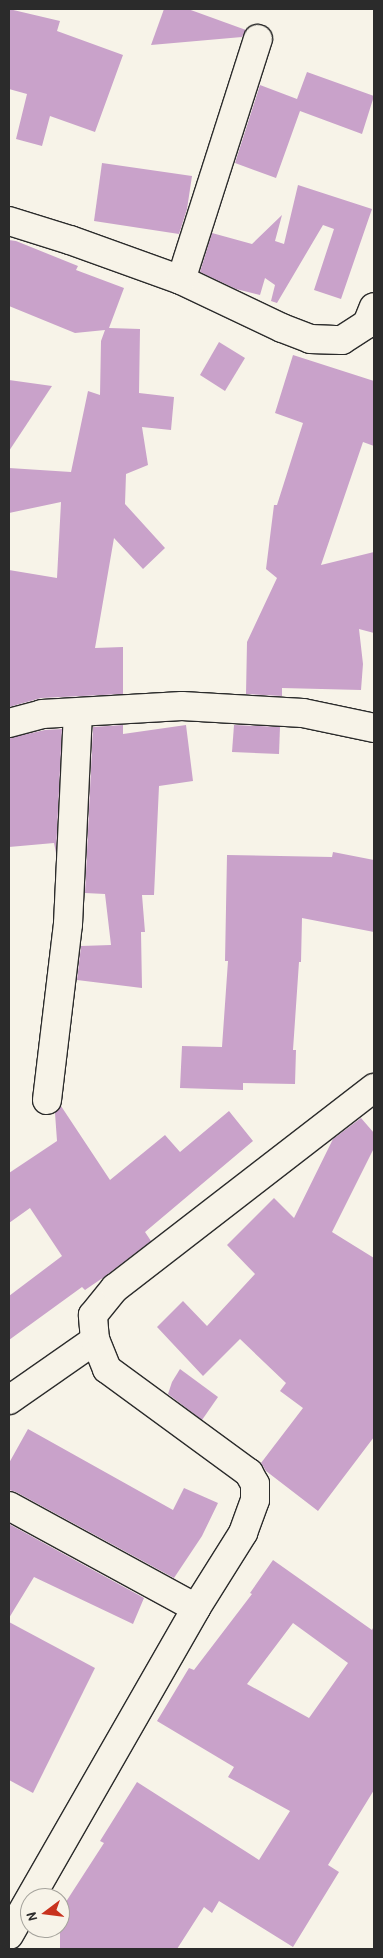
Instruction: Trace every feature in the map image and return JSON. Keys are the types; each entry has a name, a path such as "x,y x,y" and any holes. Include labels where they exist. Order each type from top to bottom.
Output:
{"street":[{"path":"181,280 258,39"},
{"path":"9,222 70,240 181,280 282,328 310,339 342,340 367,324 374,307"},
{"path":"9,723 42,714 182,706 303,712 374,728"},
{"path":"46,1100 68,924 78,713"},
{"path":"9,1935 196,1608 243,1534 252,1513 255,1484 249,1473 107,1369 95,1340 93,1315 115,1288 374,1088"},
{"path":"9,1400 95,1340"},
{"path":"9,1506 196,1608"}],"building":[{"path":"9,9 60,21 57,31 123,55 95,132 50,116 42,146 16,139 27,94 9,89"},
{"path":"164,9 188,9 246,30 242,37 151,45"},
{"path":"307,72 374,96 362,134 300,111 276,178 235,163 260,85 297,99"},
{"path":"102,163 192,176 187,209 179,234 94,221"},
{"path":"298,185 372,209 341,299 314,290 334,229 323,225 277,303 271,301 275,285 265,278 260,295 236,289 200,272 212,233 252,244 282,215 275,241 284,244"},
{"path":"9,240 16,241 78,266 76,270 124,288 109,328 140,329 139,393 174,397 171,430 142,427 148,465 126,474 125,504 165,548 143,569 114,538 95,648 123,647 123,694 41,698 9,707 9,570 57,578 61,502 9,513 9,468 71,472 88,391 100,395 101,341 105,330 75,333 9,306"},
{"path":"219,342 245,358 225,391 200,375"},
{"path":"293,355 374,381 374,446 363,442 321,565 374,552 374,633 359,629 363,664 361,690 282,688 282,696 246,694 247,642 277,578 266,569 274,505 277,505 303,423 275,413"},
{"path":"9,380 52,386 9,451"},
{"path":"123,725 123,734 186,725 193,781 159,786 154,895 142,895 145,932 141,932 142,988 77,980 81,946 111,945 105,894 85,893 93,727"},
{"path":"234,725 280,727 279,754 232,752"},
{"path":"62,729 56,853 54,843 9,847 9,738 45,730"},
{"path":"333,852 374,860 374,932 302,918 301,962 299,962 293,1050 296,1050 295,1084 243,1083 243,1090 180,1088 182,1046 222,1047 228,961 225,961 227,855 332,857"},
{"path":"61,1106 110,1180 165,1135 180,1152 229,1111 253,1141 145,1232 151,1241 104,1277 85,1290 82,1287 9,1340 9,1296 62,1256 30,1208 9,1223 9,1173 57,1141 55,1113"},
{"path":"361,1118 374,1133 374,1148 332,1232 374,1258 374,1437 318,1511 266,1471 261,1463 303,1408 280,1391 286,1383 240,1339 203,1376 157,1327 183,1301 207,1326 255,1274 227,1245 274,1198 294,1218 333,1139"},
{"path":"180,1369 218,1397 202,1420 168,1394 172,1382"},
{"path":"28,1429 173,1510 184,1488 218,1503 202,1536 174,1578 16,1492 9,1490 9,1463"},
{"path":"9,1524 144,1598 133,1624 34,1577 9,1618"},
{"path":"273,1560 372,1630 374,1626 374,1790 328,1865 339,1872 293,1947 219,1901 212,1913 204,1907 177,1949 60,1949 60,1938 70,1938 70,1896 104,1843 100,1841 137,1782 259,1860 290,1811 228,1777 234,1767 157,1721 189,1668 194,1670 252,1594 250,1593","holes":["293,1623 348,1663 309,1718 247,1684"]},
{"path":"9,1622 95,1668 33,1793 9,1780"}]}
